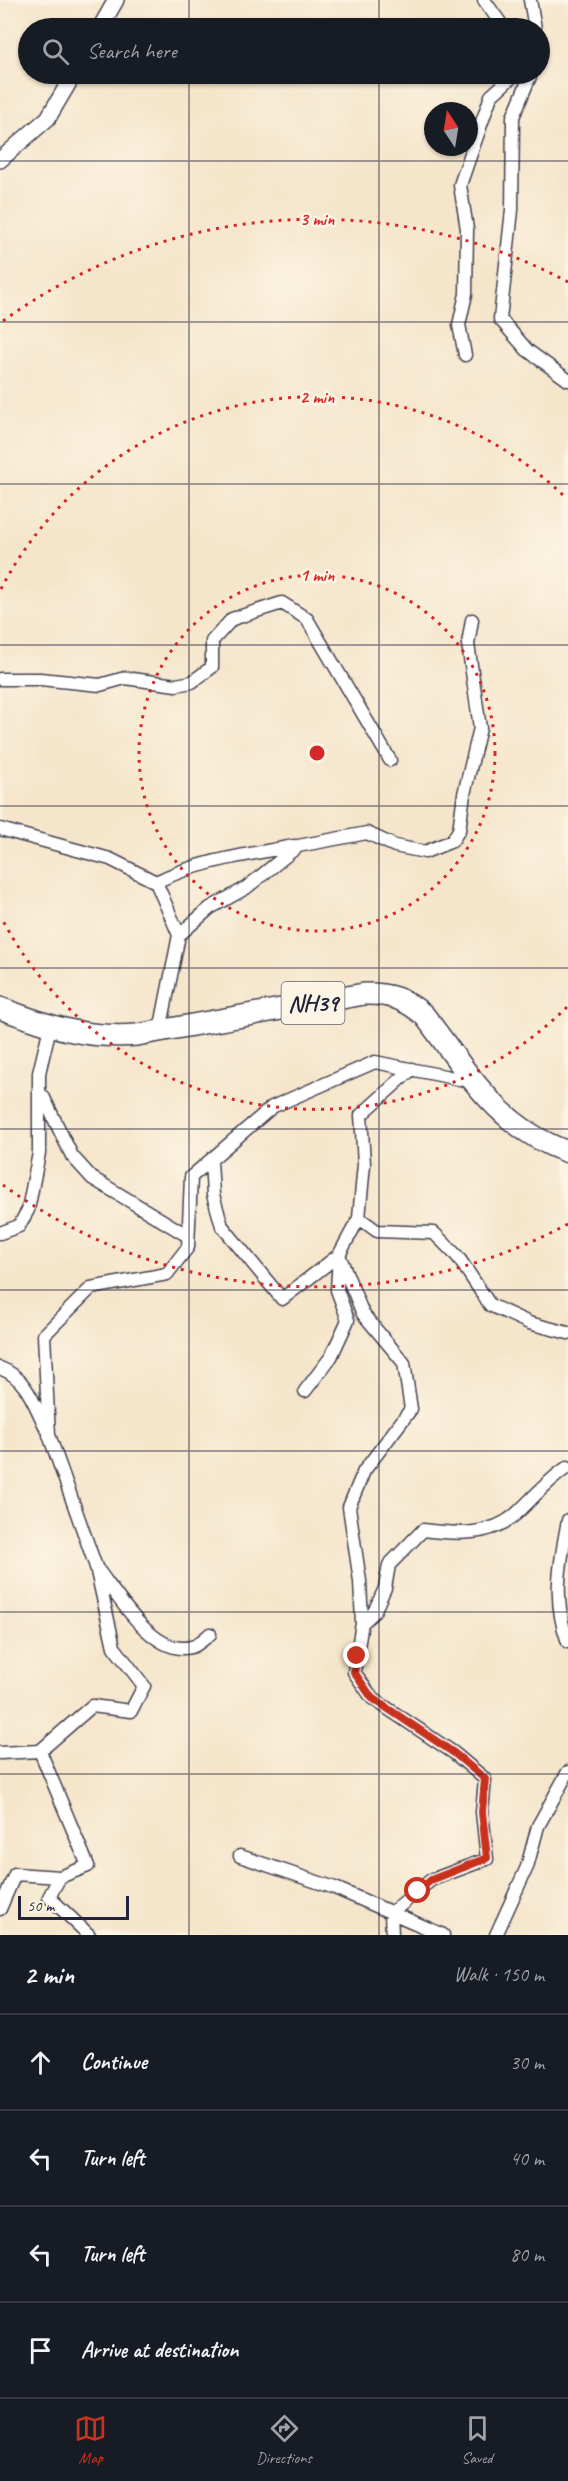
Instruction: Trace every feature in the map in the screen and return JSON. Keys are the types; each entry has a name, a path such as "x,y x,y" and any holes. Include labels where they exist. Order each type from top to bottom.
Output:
{"highway":[{"name":"NH39","path":"0,1008 50,1027 105,1037 160,1031 348,996 389,994 411,1004 424,1015 503,1116 528,1133 568,1152"}],"street":[{"path":"106,18 116,0"},
{"path":"484,0 497,18"},
{"path":"530,0 533,18"},
{"path":"0,160 48,118 68,84"},
{"path":"465,356 459,325 466,294 467,229 460,186 491,96 504,84"},
{"path":"527,84 513,117 512,210 500,320 527,350 568,380"},
{"path":"0,679 40,679 91,685 125,678 176,685 192,682 212,667 212,640 232,619 282,603 307,619 390,760"},
{"path":"156,882 217,862 367,833 395,846 425,852 452,841 459,830 464,794 480,728 468,644 471,620"},
{"path":"0,829 110,859 156,882 179,935 160,1031"},
{"path":"179,935 210,908 246,888 298,846"},
{"path":"0,1233 19,1226 28,1210 39,1153 39,1073 50,1027"},
{"path":"49,1435 44,1335 91,1288 167,1274 188,1247 191,1178 272,1107 375,1062 476,1083"},
{"path":"211,1160 213,1195 222,1226 282,1299 339,1255 359,1218 364,1164 361,1115 412,1069"},
{"path":"40,1089 72,1156 92,1178 188,1236"},
{"path":"359,1218 377,1231 434,1233 458,1257 490,1305 529,1323 568,1333"},
{"path":"305,1391 332,1357 348,1320 337,1290 339,1255"},
{"path":"339,1255 363,1314 404,1363 411,1409 364,1471 349,1507 360,1581 362,1623 354,1672 372,1698 454,1753 485,1779 482,1812 487,1858 431,1880 391,1913"},
{"path":"0,1368 15,1374 29,1393 49,1435 96,1567 114,1647 144,1686 131,1711 92,1706 40,1751 0,1753"},
{"path":"362,1623 374,1612 382,1596 389,1565 423,1530 479,1533 513,1516 555,1476 568,1467"},
{"path":"568,1520 560,1564 564,1622 568,1642"},
{"path":"96,1567 147,1632 166,1646 192,1647 210,1634"},
{"path":"0,1909 15,1874 60,1877 88,1866 40,1751"},
{"path":"496,1935 528,1866 538,1826 568,1772"},
{"path":"240,1856 335,1888 443,1935"},
{"path":"60,1877 49,1897 89,1935"},
{"path":"391,1913 392,1935"}],"route":[{"path":"357,1656 354,1672 372,1698 425,1732 485,1779 482,1812 487,1858 431,1880 418,1891"}]}
